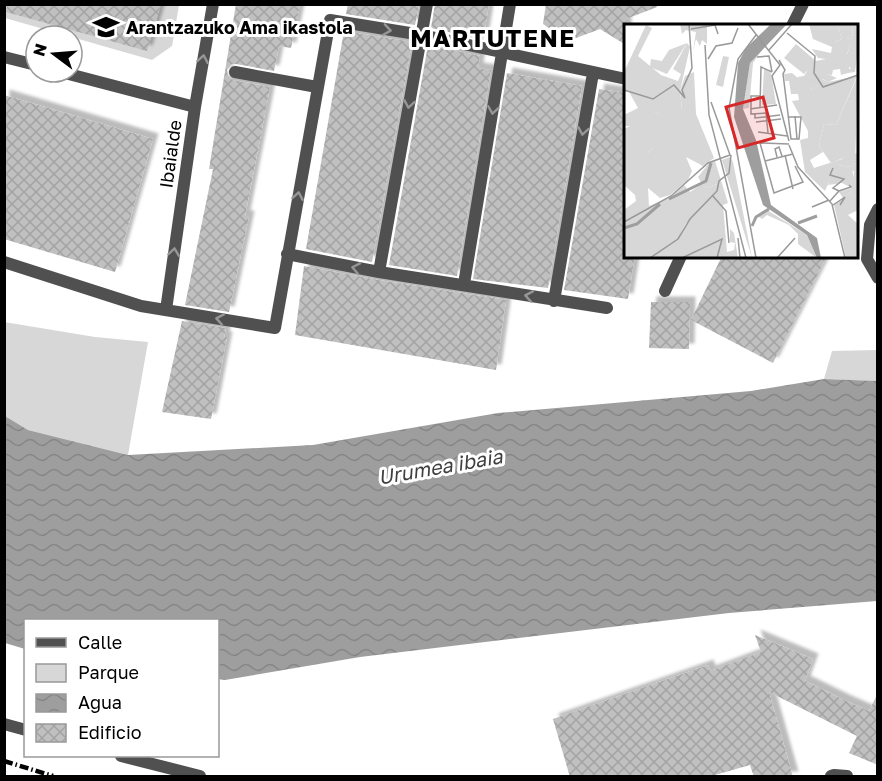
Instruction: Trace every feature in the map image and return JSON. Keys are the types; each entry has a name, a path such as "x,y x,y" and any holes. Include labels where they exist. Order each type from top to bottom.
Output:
{"street":[{"name":"Ibaialde","path":"166,310 195,107 213,4"},
{"path":"379,272 427,4"},
{"path":"464,284 510,4"},
{"path":"793,24 803,4"},
{"path":"4,262 141,306 275,328 330,20 422,35 624,79"},
{"path":"4,57 24,62"},
{"path":"235,72 317,87"},
{"path":"554,301 593,73"},
{"path":"84,78 195,107"},
{"path":"878,209 870,225 867,259 878,278"},
{"path":"287,254 379,272 607,308"},
{"path":"664,291 680,258"},
{"path":"4,724 24,729"},
{"path":"125,757 200,777"},
{"path":"831,777 834,775 847,777"}],"green space":[{"name":"Arantzazuko Ama ikastola","path":"4,5 179,5 172,46 152,60 84,41 84,24 26,24 5,18"},
{"path":"4,322 95,337 148,342 128,455 28,430 5,416"},
{"path":"877,350 877,381 824,379 832,351"}],"water":[{"name":"Urumea ibaia","path":"824,379 877,381 877,601 729,613 360,657 225,680 219,679 219,619 24,619 24,649 5,643 5,416 28,430 128,455 313,445 498,413 751,391"}],"building":[{"name":"Arantzazuko Ama ikastola","path":"7,4 161,4 147,51 84,34 84,24 49,24 6,12"},
{"path":"236,4 300,4 291,48 279,46 274,71 236,64 232,64 227,70 233,80 270,87 245,216 249,216 229,312 185,305 213,169 209,169"},
{"path":"348,4 419,4 415,25 346,14"},
{"path":"435,4 489,4 483,40 431,28"},
{"path":"546,4 657,4 657,7 626,19 624,44 600,29 568,41 543,24"},
{"path":"344,31 412,42 372,262 306,249"},
{"path":"428,45 480,56 478,68 491,70 457,276 389,265"},
{"path":"507,73 582,86 548,288 473,279"},
{"path":"599,89 624,93 624,258 635,258 628,299 564,290"},
{"path":"4,95 153,139 115,272 4,239"},
{"path":"721,258 826,258 773,363 691,320"},
{"path":"304,266 506,300 496,370 295,335"},
{"path":"651,302 690,302 689,349 649,348"},
{"path":"182,321 226,328 224,337 227,337 211,419 162,412"},
{"path":"755,635 813,659 805,681 844,700 869,711 878,693 878,765 849,753 857,736 769,692 793,777 754,777 750,765 708,777 570,777 553,719 708,665 710,671 761,652"}],"railway":[{"path":"4,761 53,776"}],"place":[{"name":"Arantzazuko Ama ikastola","path":"106,27"}],"district":[{"name":"MARTUTENE","path":"493,37"}]}
